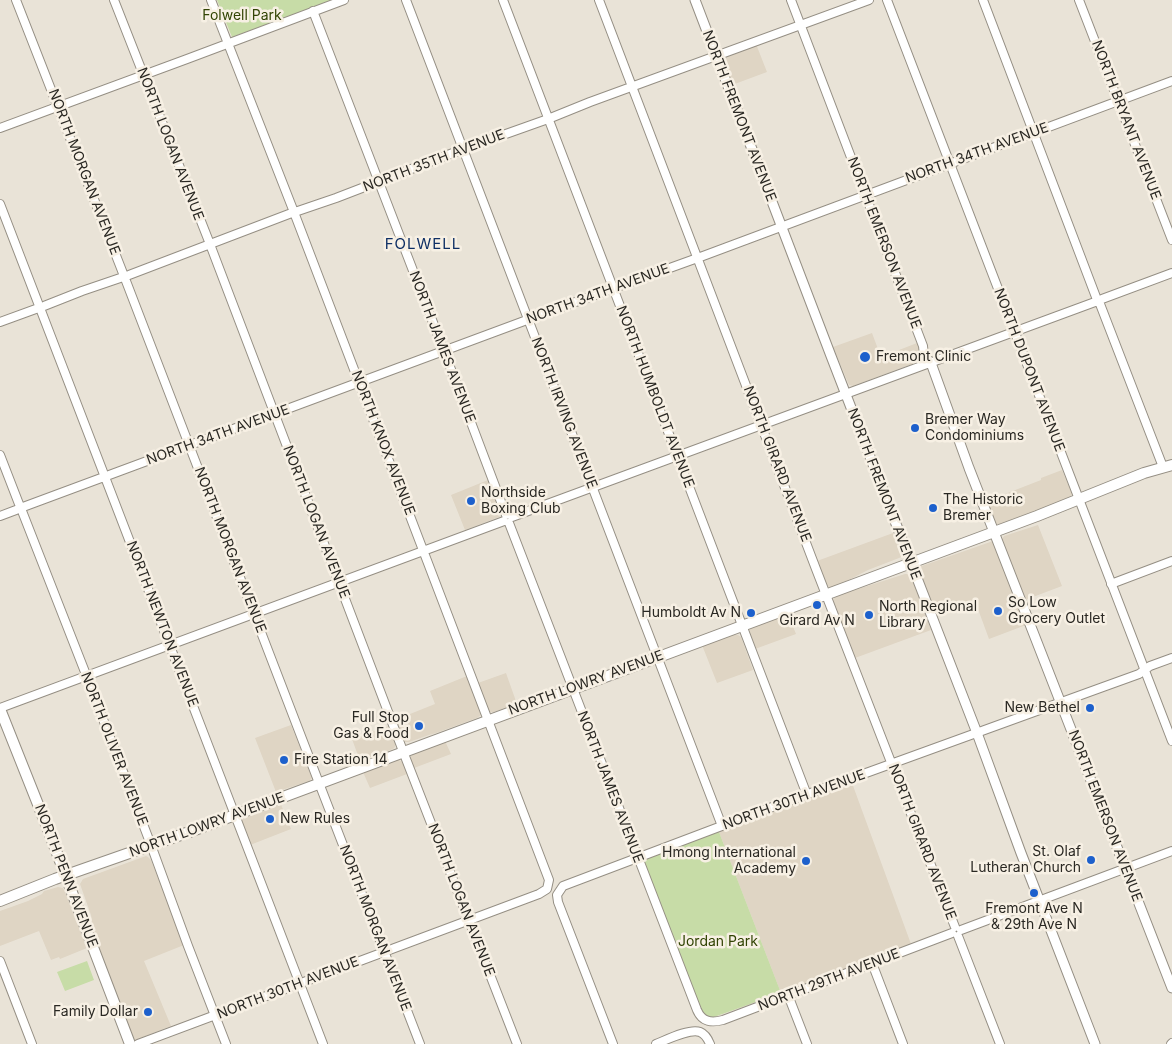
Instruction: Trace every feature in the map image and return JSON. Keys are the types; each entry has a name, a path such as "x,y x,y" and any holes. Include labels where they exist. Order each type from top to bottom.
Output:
{"main road":[{"name":"NORTH LOWRY AVENUE","path":"0,901 66,875 319,784 1167,466"},
{"name":"NORTH PENN AVENUE","path":"0,708 130,1044"}],"street":[{"name":"NORTH MORGAN AVENUE","path":"16,0 190,445 420,1044"},
{"name":"NORTH LOGAN AVENUE","path":"114,0 210,244 403,752 517,1044"},
{"name":"NORTH KNOX AVENUE","path":"211,0 548,876 548,886"},
{"path":"0,128 344,0"},
{"name":"NORTH IRVING AVENUE","path":"406,0 722,826"},
{"name":"NORTH HUMBOLDT AVENUE","path":"503,0 807,795"},
{"name":"NORTH GIRARD AVENUE","path":"599,0 1000,1044"},
{"name":"NORTH FREMONT AVENUE","path":"695,0 1095,1044"},
{"name":"NORTH EMERSON AVENUE","path":"791,0 923,346 924,355 931,363 994,532 1172,988"},
{"name":"NORTH 35TH AVENUE","path":"0,322 868,0"},
{"name":"NORTH DUPONT AVENUE","path":"887,0 1172,741"},
{"path":"983,0 1098,300 1167,466"},
{"name":"NORTH BRYANT AVENUE","path":"1079,0 1172,240"},
{"name":"NORTH JAMES AVENUE","path":"313,11 637,857 697,1010 706,1021"},
{"name":"NORTH 34TH AVENUE","path":"0,516 1172,81"},
{"name":"NORTH NEWTON AVENUE","path":"0,204 323,1044"},
{"path":"0,708 1172,273"},
{"name":"NORTH OLIVER AVENUE","path":"0,455 226,1044"},
{"path":"1111,584 1172,561"},
{"name":"NORTH 30TH AVENUE","path":"613,1044 558,902 558,891 565,884 1138,674 1150,666 1172,658"},
{"name":"NORTH 29TH AVENUE","path":"706,1021 722,1020 1172,851"},
{"name":"NORTH 30TH AVENUE","path":"138,1044 539,894 548,886"},
{"path":"0,961 32,1044"},
{"path":"872,963 903,1044"},
{"path":"788,995 807,1044"},
{"path":"656,1044 688,1032 696,1031 706,1036 710,1044"}],"shaded area":[{"path":"756,44 767,72 732,85 722,58"},
{"path":"872,333 881,357 917,343 923,358 920,361 853,386 849,385 833,347"},
{"path":"1062,470 1072,494 1070,497 1000,524 995,522 987,501"},
{"path":"488,480 501,515 465,530 451,495"},
{"path":"1038,525 1062,586 1025,600 1001,541 1004,536"},
{"path":"893,533 902,555 901,557 868,570 835,587 829,587 826,584 817,561"},
{"path":"993,541 1026,625 989,639 975,601 935,616 918,569 919,567"},
{"path":"905,574 911,576 931,630 855,658 833,600 836,596"},
{"path":"788,614 796,634 755,649 749,633 750,628"},
{"path":"732,635 741,637 753,670 717,683 702,645"},
{"path":"506,673 517,704 490,712 478,683"},
{"path":"467,676 481,715 436,733 405,742 395,720 435,704 430,691"},
{"path":"291,725 312,778 309,781 276,792 255,738"},
{"path":"389,726 395,741 395,747 360,761 352,739"},
{"path":"445,741 451,754 414,768 410,758 413,753"},
{"path":"397,759 403,762 407,774 370,788 363,772"},
{"name":"Hmong International Academy","path":"852,783 911,944 781,993 719,832"},
{"path":"280,802 291,829 250,845 241,819 243,816"},
{"path":"146,856 151,860 184,945 144,961 171,1026 135,1040 132,1039 94,935 91,915 80,884 83,879"},
{"path":"58,887 63,888 65,892 87,948 60,959 59,957 51,960 39,931 0,946 0,911 28,901 44,891"}],"green space":[{"name":"Folwell Park","path":"217,0 333,0 232,37"},
{"name":"Jordan Park","path":"719,832 781,993 711,1017 702,1013 651,880 648,879 643,864 645,859"},
{"path":"87,961 94,980 65,991 57,972"}],"place":[{"name":"Fremont Clinic","path":"865,357"},
{"name":"Bremer Way Condominiums","path":"915,428"},
{"name":"Northside Boxing Club","path":"471,501"},
{"name":"The Historic Bremer","path":"933,508"},
{"name":"Girard Av N","path":"817,605"},
{"name":"So Low Grocery Outlet","path":"998,611"},
{"name":"Humboldt Av N","path":"751,613"},
{"name":"North Regional Library","path":"869,615"},
{"name":"New Bethel","path":"1090,708"},
{"name":"Full Stop Gas & Food","path":"419,726"},
{"name":"Fire Station 14","path":"284,760"},
{"name":"New Rules","path":"270,819"},
{"name":"St. Olaf Lutheran Church","path":"1091,860"},
{"name":"Hmong International Academy","path":"806,861"},
{"name":"Fremont Ave N & 29th Ave N","path":"1034,893"},
{"name":"Family Dollar","path":"148,1012"}],"district":[{"name":"FOLWELL","path":"423,244"}]}
